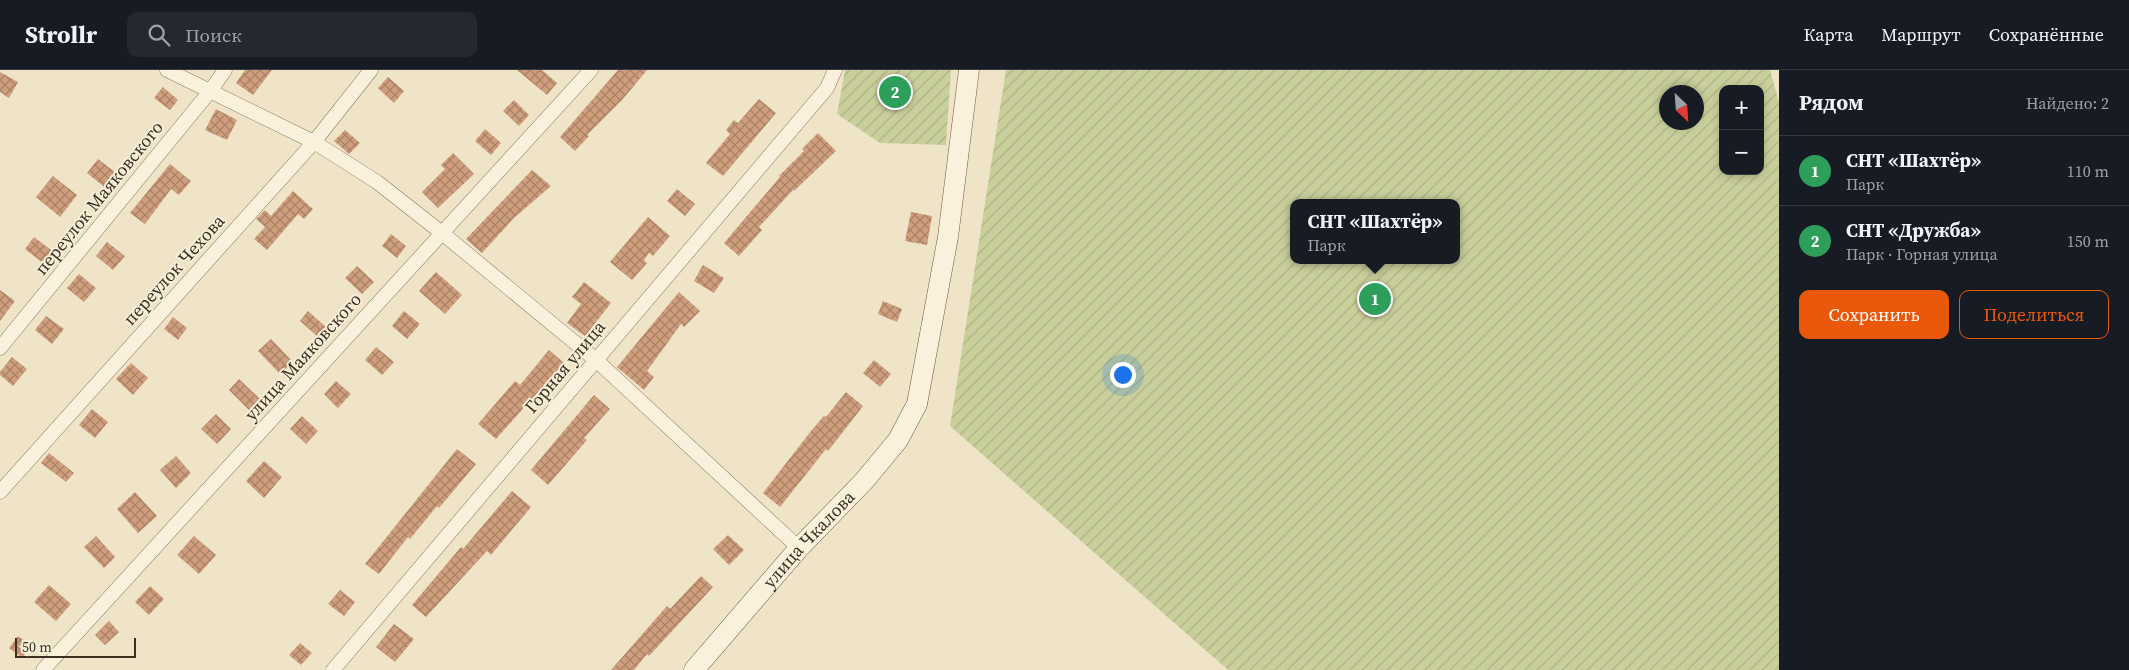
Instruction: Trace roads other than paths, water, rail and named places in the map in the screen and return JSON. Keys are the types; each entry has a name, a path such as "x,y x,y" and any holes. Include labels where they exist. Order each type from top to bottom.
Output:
{"main road":[{"name":"улица Чкалова","path":"694,670 800,548 864,481 892,447 917,404 948,237 969,70"}],"street":[{"path":"167,70 314,142 377,182 596,360 800,548"},
{"name":"переулок Маяковского","path":"0,348 211,90 225,70"},
{"name":"переулок Чехова","path":"0,492 314,142 371,70"},
{"name":"улица Маяковского","path":"43,670 591,70"},
{"name":"Горная улица","path":"333,670 827,88 835,70"}],"place":[{"name":"СНТ «Дружба»","path":"895,92"},
{"name":"СНТ «Шахтёр»","path":"1375,299"}]}
